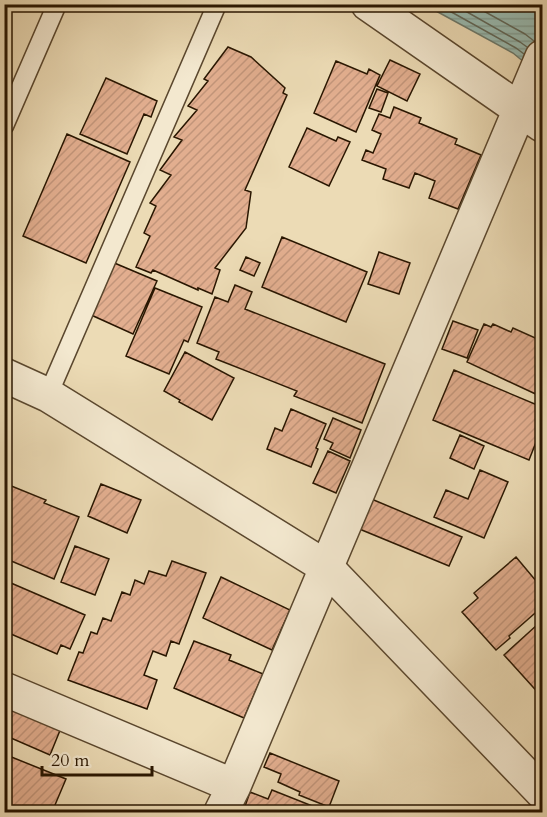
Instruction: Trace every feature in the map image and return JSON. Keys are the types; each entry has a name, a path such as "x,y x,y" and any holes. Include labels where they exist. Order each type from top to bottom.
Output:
{"street":[{"path":"4,689 228,799 326,567 534,94 368,4"},
{"path":"4,375 48,395 326,567 543,792"}],"lane":[{"path":"4,126 57,4"},
{"path":"48,395 217,4"}],"water":[{"path":"425,5 542,5 542,77 513,53"}],"building":[{"path":"228,47 251,57 285,88 283,93 287,95 245,190 251,192 246,228 215,268 220,270 212,294 153,270 151,273 136,267 150,236 144,233 156,206 150,203 171,175 160,170 182,140 174,137 197,110 188,106 208,81 204,79"},
{"path":"390,60 420,74 407,101 377,86"},
{"path":"336,61 367,74 369,69 380,75 356,132 314,113"},
{"path":"106,78 157,101 151,117 144,114 127,154 80,134"},
{"path":"377,89 388,93 381,112 369,108"},
{"path":"394,107 421,118 419,123 457,139 455,144 481,155 458,209 429,198 435,181 415,173 409,188 383,179 386,169 362,160 366,150 373,153 381,134 372,130 379,114 390,118"},
{"path":"307,128 336,141 338,137 350,142 329,186 289,167"},
{"path":"67,134 130,162 86,263 23,236"},
{"path":"282,237 367,272 346,322 262,287"},
{"path":"379,252 410,263 399,294 368,284"},
{"path":"246,257 260,263 254,276 240,270"},
{"path":"112,262 157,281 133,334 89,314"},
{"path":"235,285 252,292 245,309 385,364 362,423 294,396 297,391 216,359 219,352 197,343 215,297 228,302"},
{"path":"155,288 202,307 188,342 184,340 169,374 126,356"},
{"path":"453,321 478,330 467,358 442,349"},
{"path":"484,324 491,327 493,324 511,332 513,328 542,341 542,397 467,362"},
{"path":"185,352 234,378 212,420 164,391"},
{"path":"454,370 542,407 542,427 529,460 433,420"},
{"path":"291,409 326,424 311,467 267,449 275,428 282,431"},
{"path":"333,418 361,430 350,458 330,449 333,443 324,439"},
{"path":"460,435 484,446 474,469 450,458"},
{"path":"328,451 350,461 336,493 313,483"},
{"path":"480,470 508,482 484,538 434,517 446,490 468,499"},
{"path":"4,483 46,500 44,503 79,517 54,579 4,558"},
{"path":"101,484 141,500 127,533 88,516"},
{"path":"369,498 462,537 449,566 357,528"},
{"path":"75,546 109,559 95,595 61,582"},
{"path":"516,557 542,588 542,607 496,650 462,612 478,598 474,593"},
{"path":"172,561 206,573 179,644 171,641 166,656 153,651 144,675 157,680 147,709 68,680 79,652 83,653 91,632 97,634 103,618 111,621 122,592 130,595 135,580 144,584 149,571 166,576"},
{"path":"221,577 290,610 272,650 203,618"},
{"path":"4,580 85,615 70,649 61,645 57,654 4,631"},
{"path":"538,624 542,629 542,697 504,655"},
{"path":"194,641 231,655 229,660 263,674 244,718 174,688"},
{"path":"10,705 61,728 50,755 4,735 4,717"},
{"path":"270,753 339,781 329,807 299,795 300,792 278,782 281,774 264,767"},
{"path":"4,754 66,779 52,812 4,812"},
{"path":"272,790 325,812 243,812 250,792 268,799"}]}
